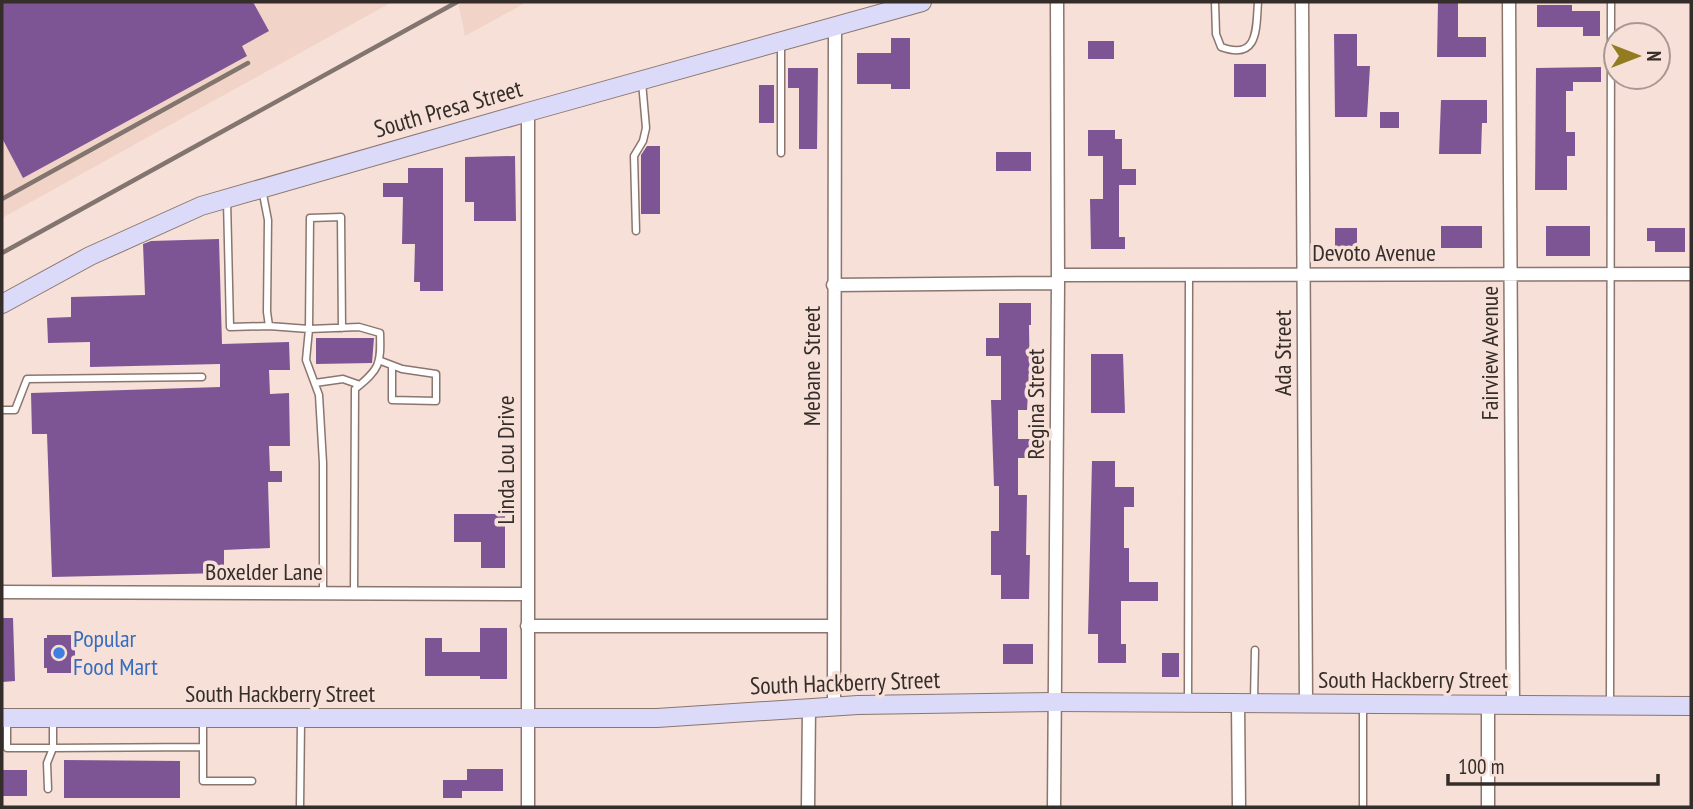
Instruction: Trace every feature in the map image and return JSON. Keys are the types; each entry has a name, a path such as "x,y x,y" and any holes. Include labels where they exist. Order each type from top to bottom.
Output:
{"main road":[{"name":"South Presa Street","path":"2,304 102,250 201,206 835,25 888,6 922,2"},
{"name":"South Hackberry Street","path":"4,718 657,718 809,707 1055,702 1691,706"}],"street":[{"name":"Regina Street","path":"1054,807 1057,2"},
{"name":"Ada Street","path":"1302,2 1306,704"},
{"name":"Fairview Avenue","path":"1509,2 1513,705"},
{"name":"Mebane Street","path":"834,706 835,25"},
{"name":"Linda Lou Drive","path":"528,112 528,807"},
{"name":"Devoto Avenue","path":"833,285 1189,275 1691,274"},
{"name":"Boxelder Lane","path":"2,592 527,594"},
{"path":"527,626 834,625"},
{"path":"1240,807 1246,703"},
{"path":"1488,705 1488,807"},
{"path":"808,807 809,707"}],"lane":[{"path":"1216,2 1216,34 1221,47 1233,51 1247,48 1255,39 1258,2"},
{"path":"1611,2 1611,705"},
{"path":"780,41 781,153"},
{"path":"636,231 634,156 643,141 646,128 642,80"},
{"path":"262,188 268,220 267,312 270,326"},
{"path":"227,198 230,327 359,327 380,333 381,360 369,378 355,389 354,594"},
{"path":"323,593 323,463 319,395 306,360 309,329 310,218 341,217 342,328"},
{"path":"1188,702 1189,275"},
{"path":"381,360 392,367 436,374 436,401 393,400 392,367"},
{"path":"2,411 15,410 27,379 202,377"},
{"path":"314,383 343,380 360,385"},
{"path":"1246,703 1255,650"},
{"path":"1363,704 1363,807"},
{"path":"4,718 7,748 203,747"},
{"path":"48,789 47,763 53,748 53,718"},
{"path":"203,719 203,781 252,781"},
{"path":"299,807 301,719"}],"shaded area":[{"path":"2,2 392,2 2,218"},
{"path":"458,2 527,2 465,36"}],"building":[{"path":"2,2 253,2 269,31 242,46 247,56 23,178 2,138"},
{"path":"1438,2 1458,2 1458,37 1486,37 1486,57 1437,57"},
{"path":"1537,5 1572,5 1572,11 1600,11 1600,36 1583,36 1583,27 1537,27"},
{"path":"1334,34 1357,34 1357,66 1370,66 1367,117 1335,117"},
{"path":"891,38 910,38 910,89 891,89 891,84 857,84 857,53 891,53"},
{"path":"1088,41 1114,41 1114,59 1088,59"},
{"path":"1234,64 1266,64 1266,97 1234,97"},
{"path":"1601,67 1601,82 1573,82 1573,91 1566,91 1566,132 1575,132 1575,156 1567,156 1567,190 1535,190 1536,68"},
{"path":"788,68 818,68 817,149 799,149 799,88 788,88"},
{"path":"759,85 774,85 774,123 759,123"},
{"path":"1441,100 1487,100 1487,123 1482,123 1481,154 1439,154"},
{"path":"1380,112 1399,112 1399,128 1380,128"},
{"path":"1088,130 1115,130 1115,139 1122,139 1122,169 1136,169 1136,185 1119,185 1119,237 1125,237 1125,249 1091,249 1090,199 1103,199 1103,156 1088,156"},
{"path":"647,146 660,146 660,214 641,214 641,155"},
{"path":"996,152 1031,152 1031,171 996,171"},
{"path":"515,156 516,221 474,221 474,202 465,202 465,157"},
{"path":"408,168 443,168 443,291 420,291 420,282 414,282 415,244 402,244 403,197 383,197 383,183 408,183"},
{"path":"1441,226 1482,226 1482,248 1441,248"},
{"path":"1546,226 1590,226 1590,256 1546,256"},
{"path":"1335,228 1357,228 1357,253 1335,253"},
{"path":"1647,228 1685,228 1685,252 1655,252 1655,241 1647,241"},
{"path":"219,239 222,344 289,342 290,370 269,370 270,394 289,393 290,446 269,446 270,471 282,471 282,482 268,482 270,548 224,550 224,573 52,577 47,434 32,434 31,393 220,387 220,364 90,367 90,342 48,343 47,318 71,317 71,297 145,295 143,244 151,241"},
{"path":"999,303 1031,303 1030,392 1027,410 1018,410 1018,439 1031,439 1031,458 1018,458 1018,495 1027,495 1026,555 1030,555 1029,599 1001,599 1001,575 991,575 991,531 999,531 999,486 994,486 991,400 1001,400 1001,356 986,356 986,338 999,338"},
{"path":"316,338 374,338 372,363 316,364"},
{"path":"1091,354 1123,354 1125,413 1091,413"},
{"path":"1092,461 1115,461 1115,487 1134,487 1134,507 1124,507 1124,548 1129,548 1129,582 1158,582 1158,601 1121,601 1121,644 1126,644 1126,663 1098,663 1098,634 1088,634"},
{"path":"454,514 505,514 505,568 481,568 481,542 454,542"},
{"path":"2,618 13,618 15,681 2,682"},
{"path":"480,628 507,628 507,679 425,676 425,638 442,638 442,652 480,652"},
{"name":"Popular Food Mart","path":"47,635 75,635 75,673 47,673 47,668 44,668 44,638 47,638"},
{"path":"1003,644 1033,644 1033,664 1003,664"},
{"path":"1162,653 1179,653 1179,677 1162,677"},
{"path":"64,760 180,761 180,798 64,798"},
{"path":"467,769 503,769 503,791 462,791 462,798 443,798 443,780 467,780"},
{"path":"2,770 27,770 27,796 2,796"}],"railway":[{"path":"2,253 457,2"},
{"path":"2,199 248,63"}],"place":[{"name":"Popular Food Mart","path":"59,653"}]}
